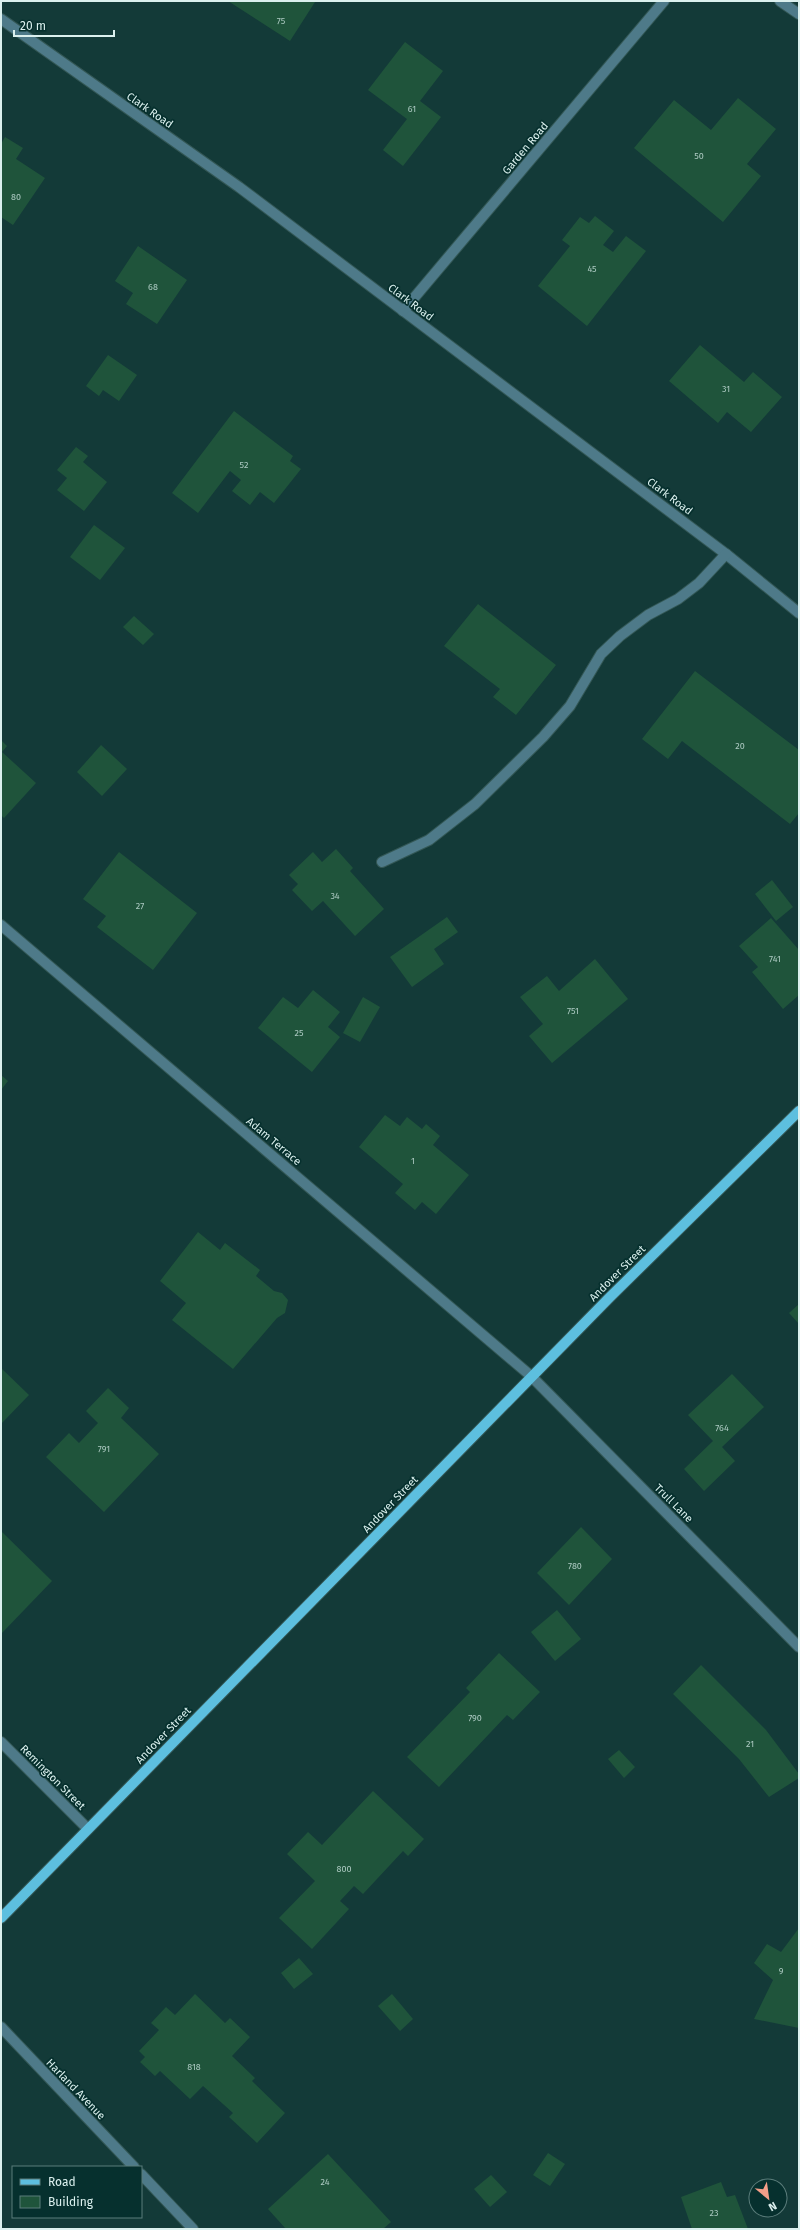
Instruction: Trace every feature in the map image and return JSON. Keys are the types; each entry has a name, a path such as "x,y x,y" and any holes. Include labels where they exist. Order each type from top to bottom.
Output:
{"main road":[{"name":"Andover Street","path":"1,1918 531,1376 799,1111"}],"street":[{"name":"Garden Road","path":"404,311 664,1"},
{"path":"780,1 799,14"},
{"name":"Clark Road","path":"1,19 239,187 726,554 799,613"},
{"path":"382,862 429,840 475,804 543,737 570,706 601,654 620,636 648,615 678,599 699,583 726,554"},
{"name":"Adam Terrace","path":"1,924 531,1376"},
{"name":"Trull Lane","path":"531,1376 799,1647"},
{"name":"Remington Street","path":"1,1742 88,1829"},
{"name":"Harland Avenue","path":"1,2027 133,2166"},
{"path":"142,2175 194,2229"}],"building":[{"path":"228,1 314,1 315,2 290,41"},
{"path":"405,42 443,71 420,101 441,117 403,166 383,150 407,119 368,90"},
{"path":"738,98 776,129 747,164 761,176 723,222 634,148 674,100 711,130"},
{"path":"5,137 23,148 16,159 45,178 13,225 1,217 1,144"},
{"path":"595,216 614,231 603,245 613,252 626,236 646,251 587,326 538,286 570,246 562,240 580,217 589,223"},
{"path":"138,246 187,280 157,324 126,304 133,293 115,281"},
{"path":"700,345 744,382 753,372 782,397 751,432 727,412 718,423 669,381"},
{"path":"108,355 137,375 119,401 103,390 99,396 86,386"},
{"path":"234,411 293,456 290,461 301,469 274,503 260,492 250,505 232,491 241,480 230,471 198,513 172,493"},
{"path":"76,447 88,456 83,462 107,482 84,511 57,490 67,478 57,470"},
{"path":"94,525 125,548 100,580 70,557"},
{"path":"478,604 556,665 516,715 493,697 500,689 444,646"},
{"path":"134,616 154,634 143,645 123,627"},
{"path":"695,671 799,750 799,813 790,824 682,741 668,759 642,739"},
{"path":"1,740 7,746 2,752 36,783 4,818 1,815"},
{"path":"101,745 127,769 102,796 77,772"},
{"path":"336,849 353,868 350,871 384,909 355,936 323,901 312,911 292,890 298,884 289,875 313,852 322,862"},
{"path":"119,852 197,913 153,970 97,927 106,916 83,899"},
{"path":"772,880 793,907 776,921 755,894"},
{"path":"447,917 458,932 434,949 444,964 412,987 390,957"},
{"path":"771,918 799,950 799,995 783,1009 752,972 758,967 739,946"},
{"path":"595,959 628,999 552,1063 529,1036 543,1024 520,997 547,976 559,991"},
{"path":"313,990 340,1012 328,1027 340,1037 312,1072 258,1028 283,997 298,1008"},
{"path":"363,997 380,1007 360,1042 343,1033"},
{"path":"1,1075 8,1081 1,1090"},
{"path":"385,1115 400,1126 407,1117 422,1129 426,1124 440,1136 433,1145 469,1175 436,1214 422,1202 415,1210 395,1193 403,1184 359,1147"},
{"path":"198,1232 220,1250 225,1243 260,1270 256,1276 274,1291 282,1293 288,1300 285,1313 277,1318 233,1369 172,1320 186,1303 160,1281"},
{"path":"799,1304 799,1324 789,1313"},
{"path":"1,1368 29,1395 1,1424"},
{"path":"732,1374 764,1407 722,1447 735,1461 704,1491 684,1469 713,1441 688,1415"},
{"path":"108,1388 129,1408 121,1418 159,1454 104,1512 46,1457 69,1433 79,1443 98,1423 86,1411"},
{"path":"581,1527 612,1559 569,1605 537,1573"},
{"path":"1,1531 52,1581 1,1634"},
{"path":"557,1610 581,1639 555,1661 531,1632"},
{"path":"499,1653 540,1692 513,1720 507,1715 439,1787 407,1757 470,1692 466,1688"},
{"path":"701,1665 766,1730 799,1774 799,1778 769,1797 739,1759 673,1694"},
{"path":"619,1750 635,1767 624,1778 608,1759"},
{"path":"373,1791 424,1839 408,1856 403,1851 363,1894 354,1886 340,1901 349,1909 312,1949 279,1918 315,1881 287,1854 308,1832 322,1845"},
{"path":"799,1928 799,2028 754,2019 773,1980 754,1963 767,1944 781,1952"},
{"path":"299,1958 313,1974 294,1989 281,1973"},
{"path":"195,1994 225,2023 230,2018 250,2037 232,2056 255,2078 252,2081 285,2113 257,2143 229,2117 233,2113 203,2086 190,2099 160,2071 155,2076 140,2062 145,2057 139,2051 159,2030 151,2023 166,2007 175,2015"},
{"path":"392,1994 413,2019 400,2031 378,2006"},
{"path":"548,2153 565,2164 550,2186 533,2175"},
{"path":"328,2154 391,2222 383,2229 286,2229 268,2209"},
{"path":"491,2175 507,2192 490,2207 474,2189"},
{"path":"721,2182 727,2197 735,2195 748,2229 692,2229 681,2197"}]}
